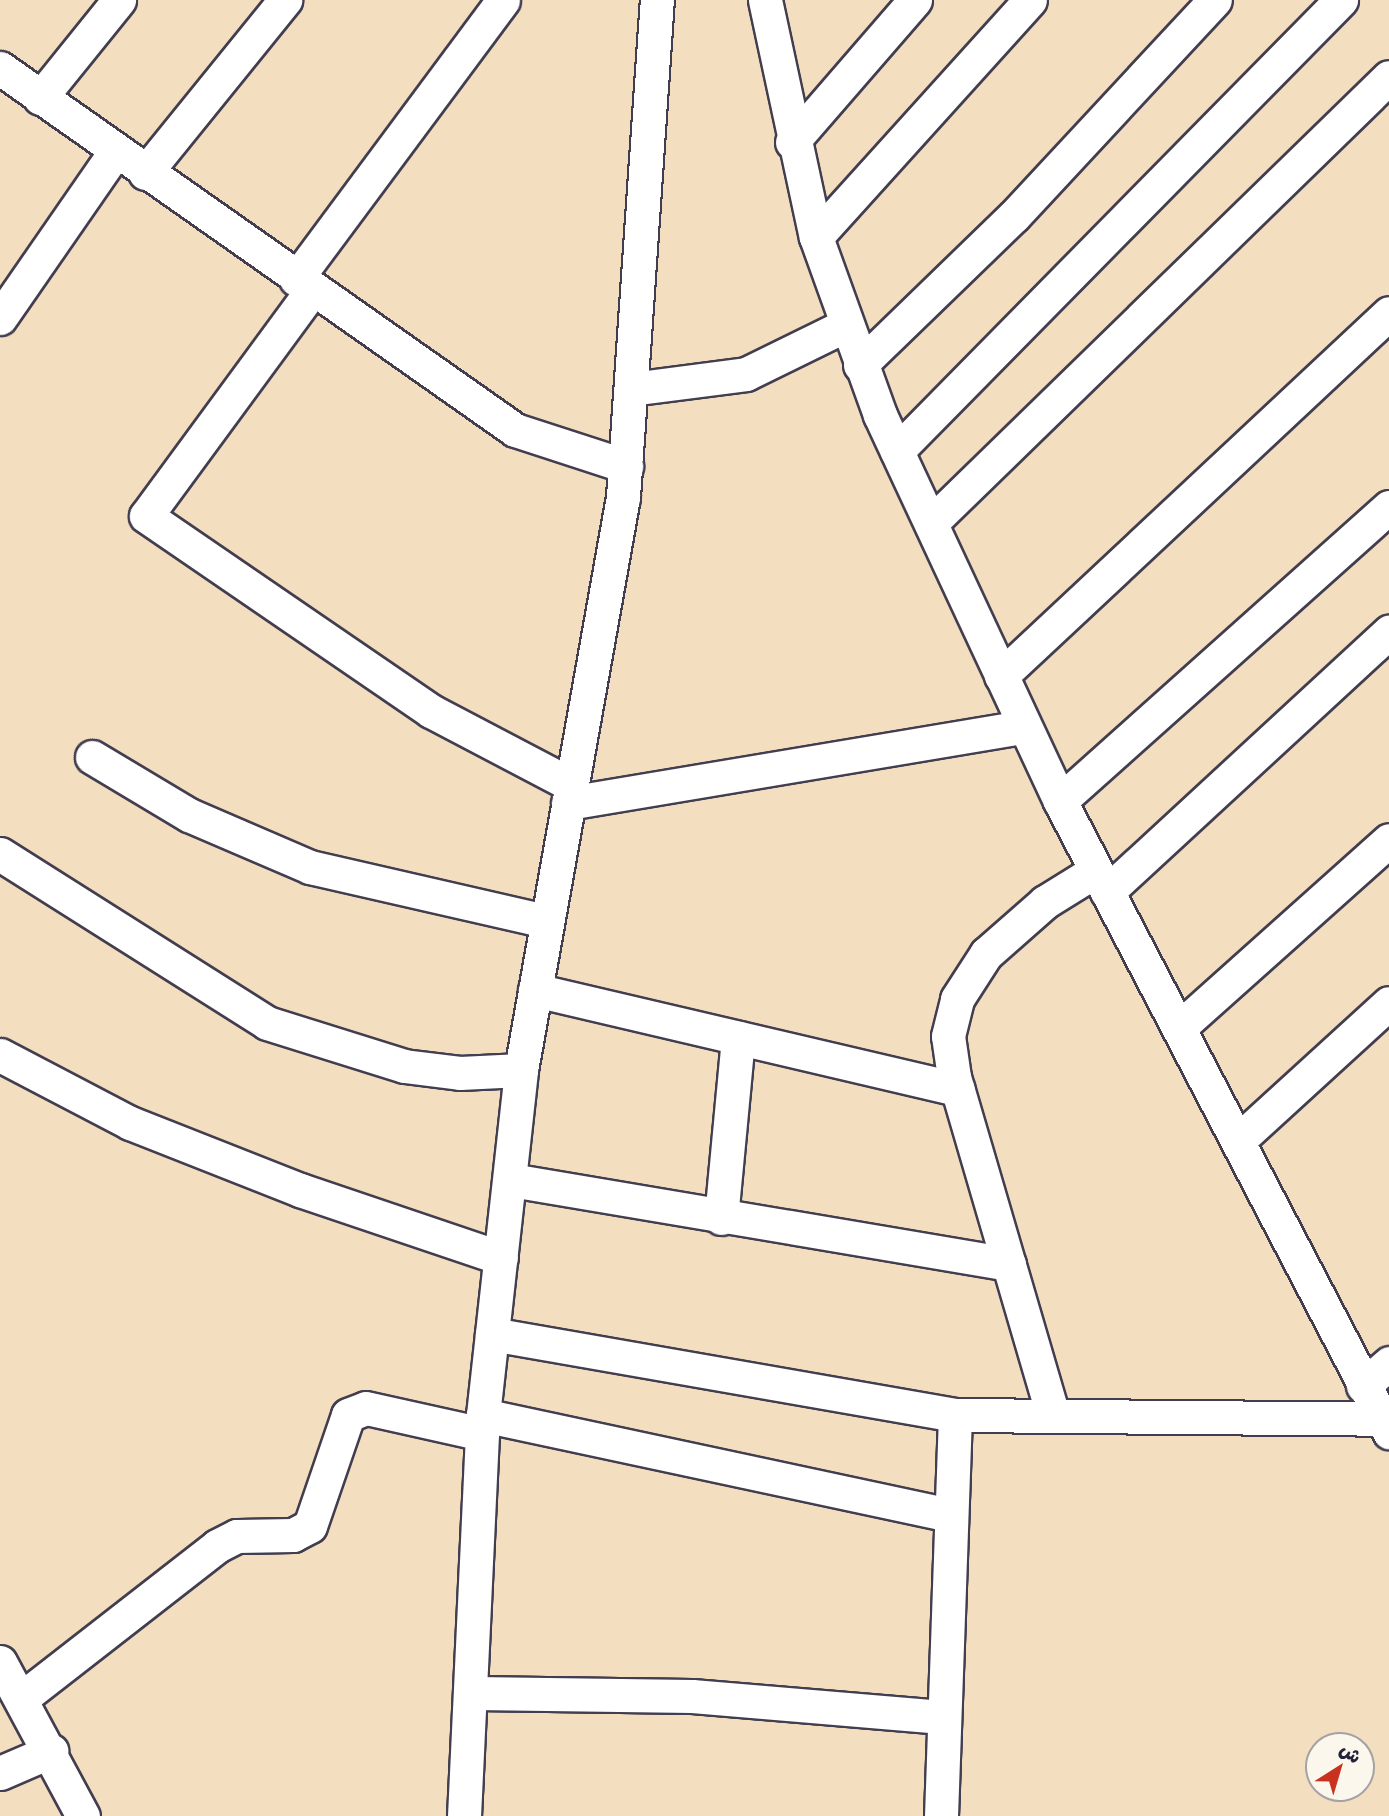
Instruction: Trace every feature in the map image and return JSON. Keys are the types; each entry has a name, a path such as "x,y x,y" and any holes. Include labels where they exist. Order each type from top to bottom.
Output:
{"street":[{"path":"40,98 119,0"},
{"path":"145,173 285,0"},
{"path":"503,0 146,516 431,711 570,794 1024,727"},
{"path":"464,1816 474,1693 483,1424 492,1334 521,1070 626,466 657,0"},
{"path":"765,0 792,142 816,237 844,326 897,451 1060,801 1101,882 1241,1138 1384,1425"},
{"path":"792,142 915,0"},
{"path":"816,237 1030,0"},
{"path":"860,365 1014,216 1215,0"},
{"path":"897,451 1341,0"},
{"path":"0,68 304,285 515,430 626,466"},
{"path":"931,523 1389,77"},
{"path":"0,318 115,152"},
{"path":"1001,676 1389,313"},
{"path":"631,389 746,373 844,326"},
{"path":"1060,801 1389,507"},
{"path":"1052,1412 958,1089 948,1036 957,999 986,954 1045,902 1101,882 1389,632"},
{"path":"92,757 189,815 310,867 546,921"},
{"path":"1181,1027 1389,839"},
{"path":"0,854 267,1023 404,1066 460,1073 521,1070"},
{"path":"535,990 958,1089"},
{"path":"1241,1138 1389,1003"},
{"path":"721,1218 738,1038"},
{"path":"0,1055 142,1128 300,1190 501,1258"},
{"path":"511,1180 721,1218 1009,1264"},
{"path":"492,1334 955,1415 1052,1412 1384,1425"},
{"path":"1363,1386 1389,1363"},
{"path":"22,1698 218,1546 237,1536 293,1535 310,1526 348,1415 366,1408 483,1424 949,1515"},
{"path":"941,1816 949,1515 955,1415"},
{"path":"0,1662 51,1751 83,1816"},
{"path":"474,1693 692,1696 942,1717"},
{"path":"0,1773 51,1751"}]}
